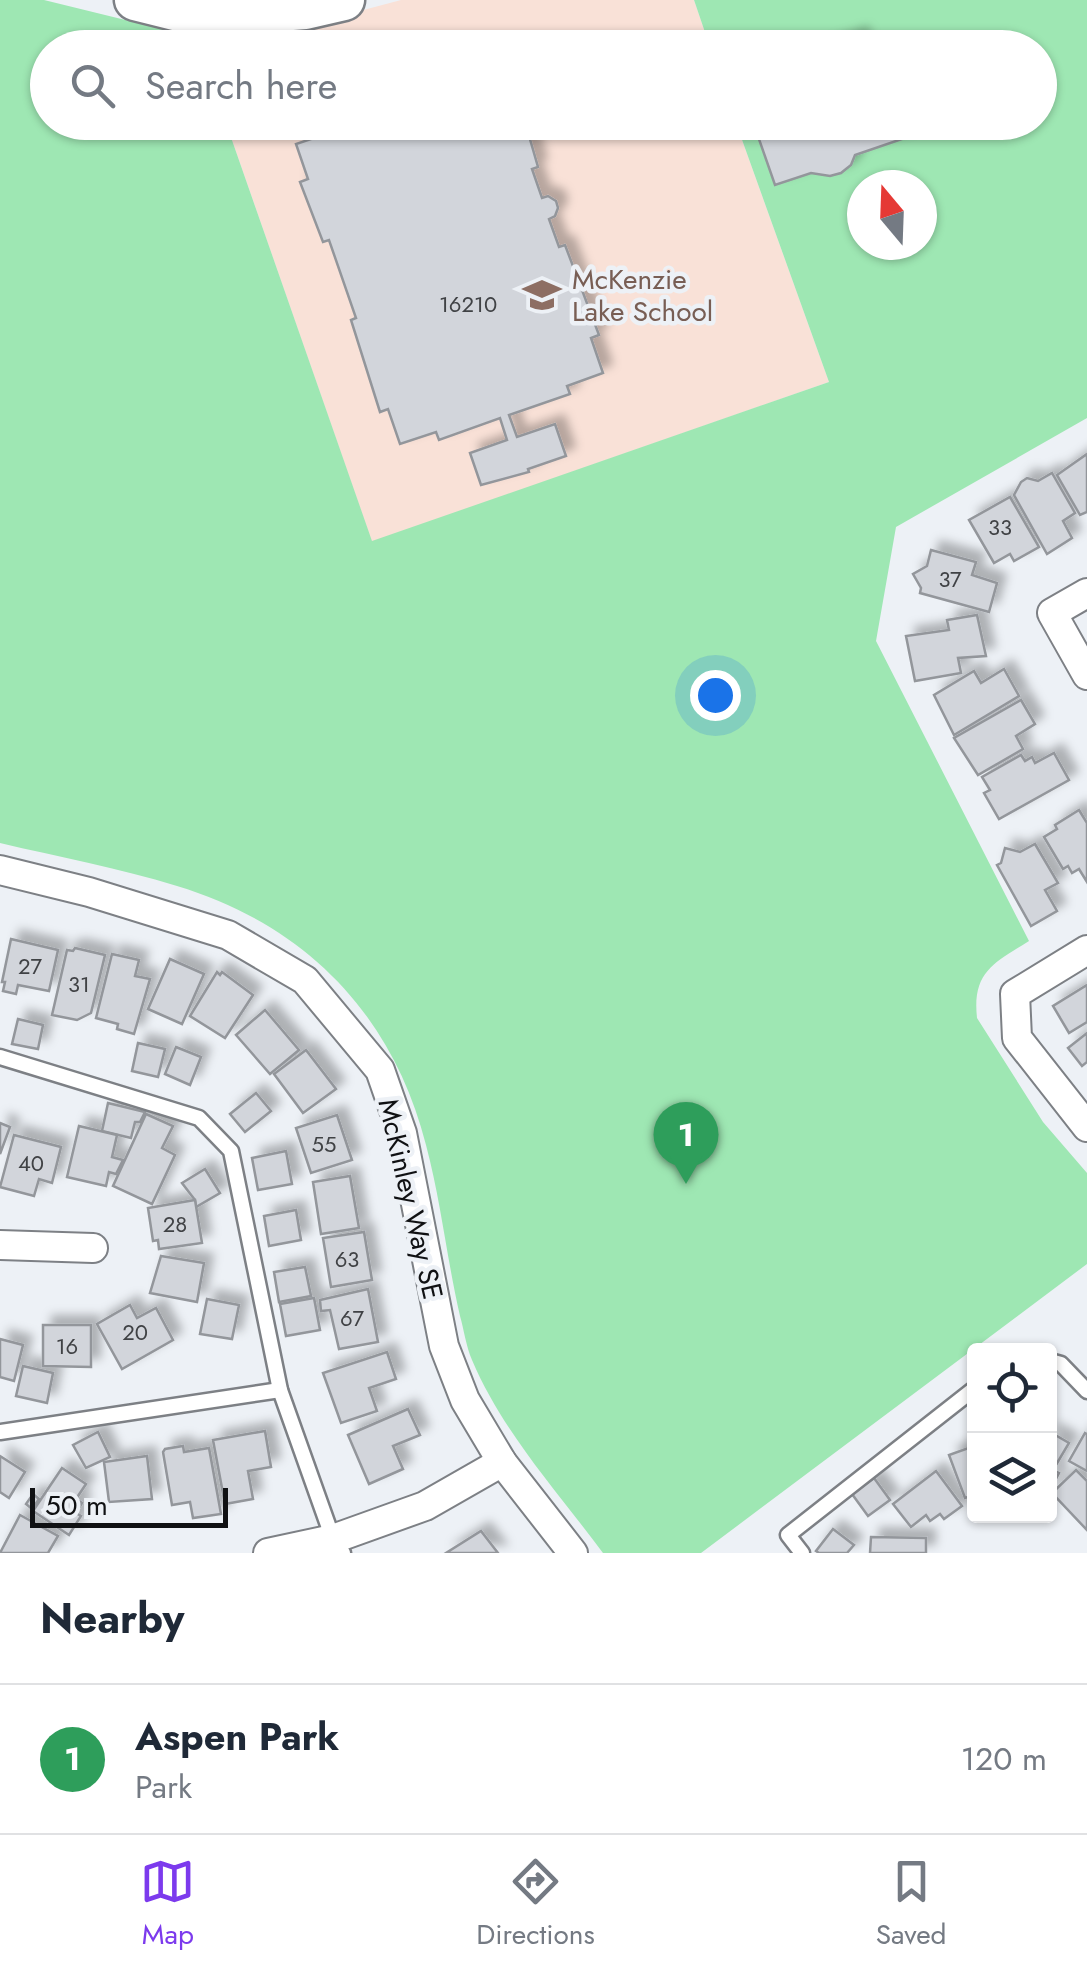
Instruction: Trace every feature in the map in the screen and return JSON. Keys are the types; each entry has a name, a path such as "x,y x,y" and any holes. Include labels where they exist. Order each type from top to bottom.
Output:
{"street":[{"path":"135,0 203,17 305,10 344,0"},
{"path":"1087,593 1052,614 1087,675"},
{"name":"McKinley Way SE","path":"0,870 89,892 228,935 305,980 380,1070 402,1133 444,1346 465,1400 502,1462 573,1553"},
{"path":"1087,950 1014,994 1017,1038 1087,1127"},
{"path":"0,1245 93,1248"},
{"path":"268,1553 338,1546 425,1506 502,1462"}],"lane":[{"path":"0,1057 198,1118 231,1151 280,1390 338,1546"},
{"path":"1057,1363 1087,1392"},
{"path":"0,1432 280,1390"},
{"path":"802,1553 788,1535 967,1394"}],"shaded area":[{"path":"401,0 694,0 704,30 226,30 307,25"},
{"name":"McKenzie Lake School","path":"232,140 742,140 829,382 372,542"}],"green space":[{"path":"0,0 44,0 176,30 30,30 30,140 232,140 372,541 829,382 742,140 1057,140 1057,30 704,30 694,0 1087,0 1087,418 896,527 876,641 1029,941 988,970 978,990 977,1018 1043,1122 1087,1173 1087,1264 981,1343 967,1343 967,1354 701,1553 603,1553 515,1436 472,1360 455,1295 426,1145 411,1098 367,1016 338,981 266,925 223,903 155,880 0,843"}],"building":[{"path":"308,140 530,140 538,167 532,169 542,198 548,196 556,201 558,208 549,219 559,247 565,245 599,335 591,338 603,373 567,386 570,394 509,415 517,437 555,424 566,456 528,469 529,472 481,485 470,453 507,440 500,418 439,440 436,432 400,444 388,409 380,412 351,320 356,318 329,240 323,242 300,182 308,179 296,144"},
{"path":"759,140 899,140 855,155 841,173 811,173 775,185"},
{"path":"1087,454 1087,512 1080,515 1057,475"},
{"path":"1052,473 1075,513 1063,521 1072,538 1047,554 1014,495 1027,478 1038,481"},
{"path":"1010,497 1039,547 1014,561 1010,554 994,563 969,520"},
{"path":"931,550 976,562 972,575 997,583 989,612 920,593 913,574 927,566"},
{"path":"977,615 986,656 958,658 961,673 915,681 906,636 949,630 947,620"},
{"path":"1004,669 1019,696 954,735 934,695 974,671 981,683"},
{"path":"1021,700 1035,724 1016,736 1023,749 978,775 954,738"},
{"path":"1054,753 1069,780 999,819 984,793 990,790 982,777 1021,755 1025,761 1032,757 1035,763"},
{"path":"1079,810 1087,823 1087,882 1079,869 1072,873 1068,866 1063,869 1044,837"},
{"path":"1035,844 1058,883 1045,890 1057,911 1031,926 997,865 1005,848 1020,852"},
{"path":"11,939 58,950 49,991 18,985 16,994 3,991"},
{"path":"75,948 105,955 91,1013 77,1020 52,1015 67,950"},
{"path":"112,954 139,960 135,976 150,979 134,1034 117,1029 118,1024 96,1018"},
{"path":"170,959 204,974 182,1024 148,1009"},
{"path":"217,972 253,995 225,1038 190,1016"},
{"path":"1087,985 1087,1022 1069,1033 1053,1006"},
{"path":"265,1010 299,1050 270,1074 236,1035"},
{"path":"18,1019 43,1025 38,1049 12,1044"},
{"path":"1087,1033 1087,1062 1082,1066 1068,1048"},
{"path":"138,1043 165,1049 158,1077 132,1071"},
{"path":"176,1047 201,1057 190,1085 165,1074"},
{"path":"306,1050 336,1089 303,1113 274,1074"},
{"path":"256,1093 271,1111 245,1132 230,1114"},
{"path":"108,1103 145,1112 140,1122 135,1122 131,1138 102,1131"},
{"path":"146,1114 173,1126 162,1148 175,1155 152,1204 113,1186"},
{"path":"337,1115 352,1160 311,1173 296,1128"},
{"path":"0,1123 10,1127 0,1154"},
{"path":"79,1126 117,1135 112,1157 123,1160 116,1174 109,1172 106,1186 67,1177"},
{"path":"14,1135 61,1147 52,1183 39,1179 34,1196 0,1187"},
{"path":"286,1151 292,1184 258,1190 252,1158"},
{"path":"205,1169 220,1193 196,1207 182,1183"},
{"path":"350,1176 359,1228 321,1234 313,1182"},
{"path":"195,1200 202,1243 159,1249 158,1240 153,1241 148,1208"},
{"path":"296,1210 301,1240 269,1246 264,1216"},
{"path":"364,1232 372,1280 331,1287 323,1238"},
{"path":"161,1256 204,1263 197,1302 150,1293"},
{"path":"305,1267 311,1296 279,1302 274,1272"},
{"path":"368,1289 378,1342 339,1349 330,1310 321,1311 320,1300"},
{"path":"314,1298 320,1330 286,1336 280,1304"},
{"path":"207,1299 239,1305 232,1339 200,1334"},
{"path":"130,1305 137,1318 156,1308 173,1340 122,1369 97,1324"},
{"path":"43,1325 91,1325 91,1367 43,1366"},
{"path":"0,1339 23,1345 14,1381 0,1377"},
{"path":"387,1352 396,1379 369,1388 377,1411 341,1423 323,1373"},
{"path":"23,1366 53,1373 47,1403 16,1396"},
{"path":"408,1409 420,1435 393,1446 403,1469 369,1484 348,1435"},
{"path":"265,1431 271,1467 248,1471 253,1499 225,1504 213,1440"},
{"path":"98,1432 110,1457 86,1468 73,1445"},
{"path":"1087,1434 1087,1471 1069,1461"},
{"path":"1057,1436 1069,1443 1057,1463"},
{"path":"183,1446 184,1452 209,1448 221,1514 193,1518 190,1502 172,1505 163,1452"},
{"path":"967,1449 967,1497 965,1498 949,1455"},
{"path":"0,1456 25,1472 9,1498 0,1492"},
{"path":"147,1456 152,1499 109,1502 104,1462"},
{"path":"62,1468 86,1484 76,1499 82,1503 76,1513 81,1516 69,1535 33,1511"},
{"path":"1076,1470 1087,1481 1087,1530 1057,1498 1057,1488"},
{"path":"936,1471 962,1506 944,1519 940,1514 930,1521 926,1515 911,1527 893,1504"},
{"path":"874,1478 890,1500 868,1516 852,1494"},
{"path":"33,1494 39,1499 32,1509 26,1504"},
{"path":"20,1515 58,1536 48,1553 0,1553"},
{"path":"833,1529 854,1545 847,1553 816,1551"},
{"path":"481,1531 498,1553 446,1553"},
{"path":"871,1537 926,1538 926,1553 870,1553"}],"place":[{"name":"McKenzie Lake School","path":"542,295"},
{"name":"Aspen Park","path":"686,1184"}]}
